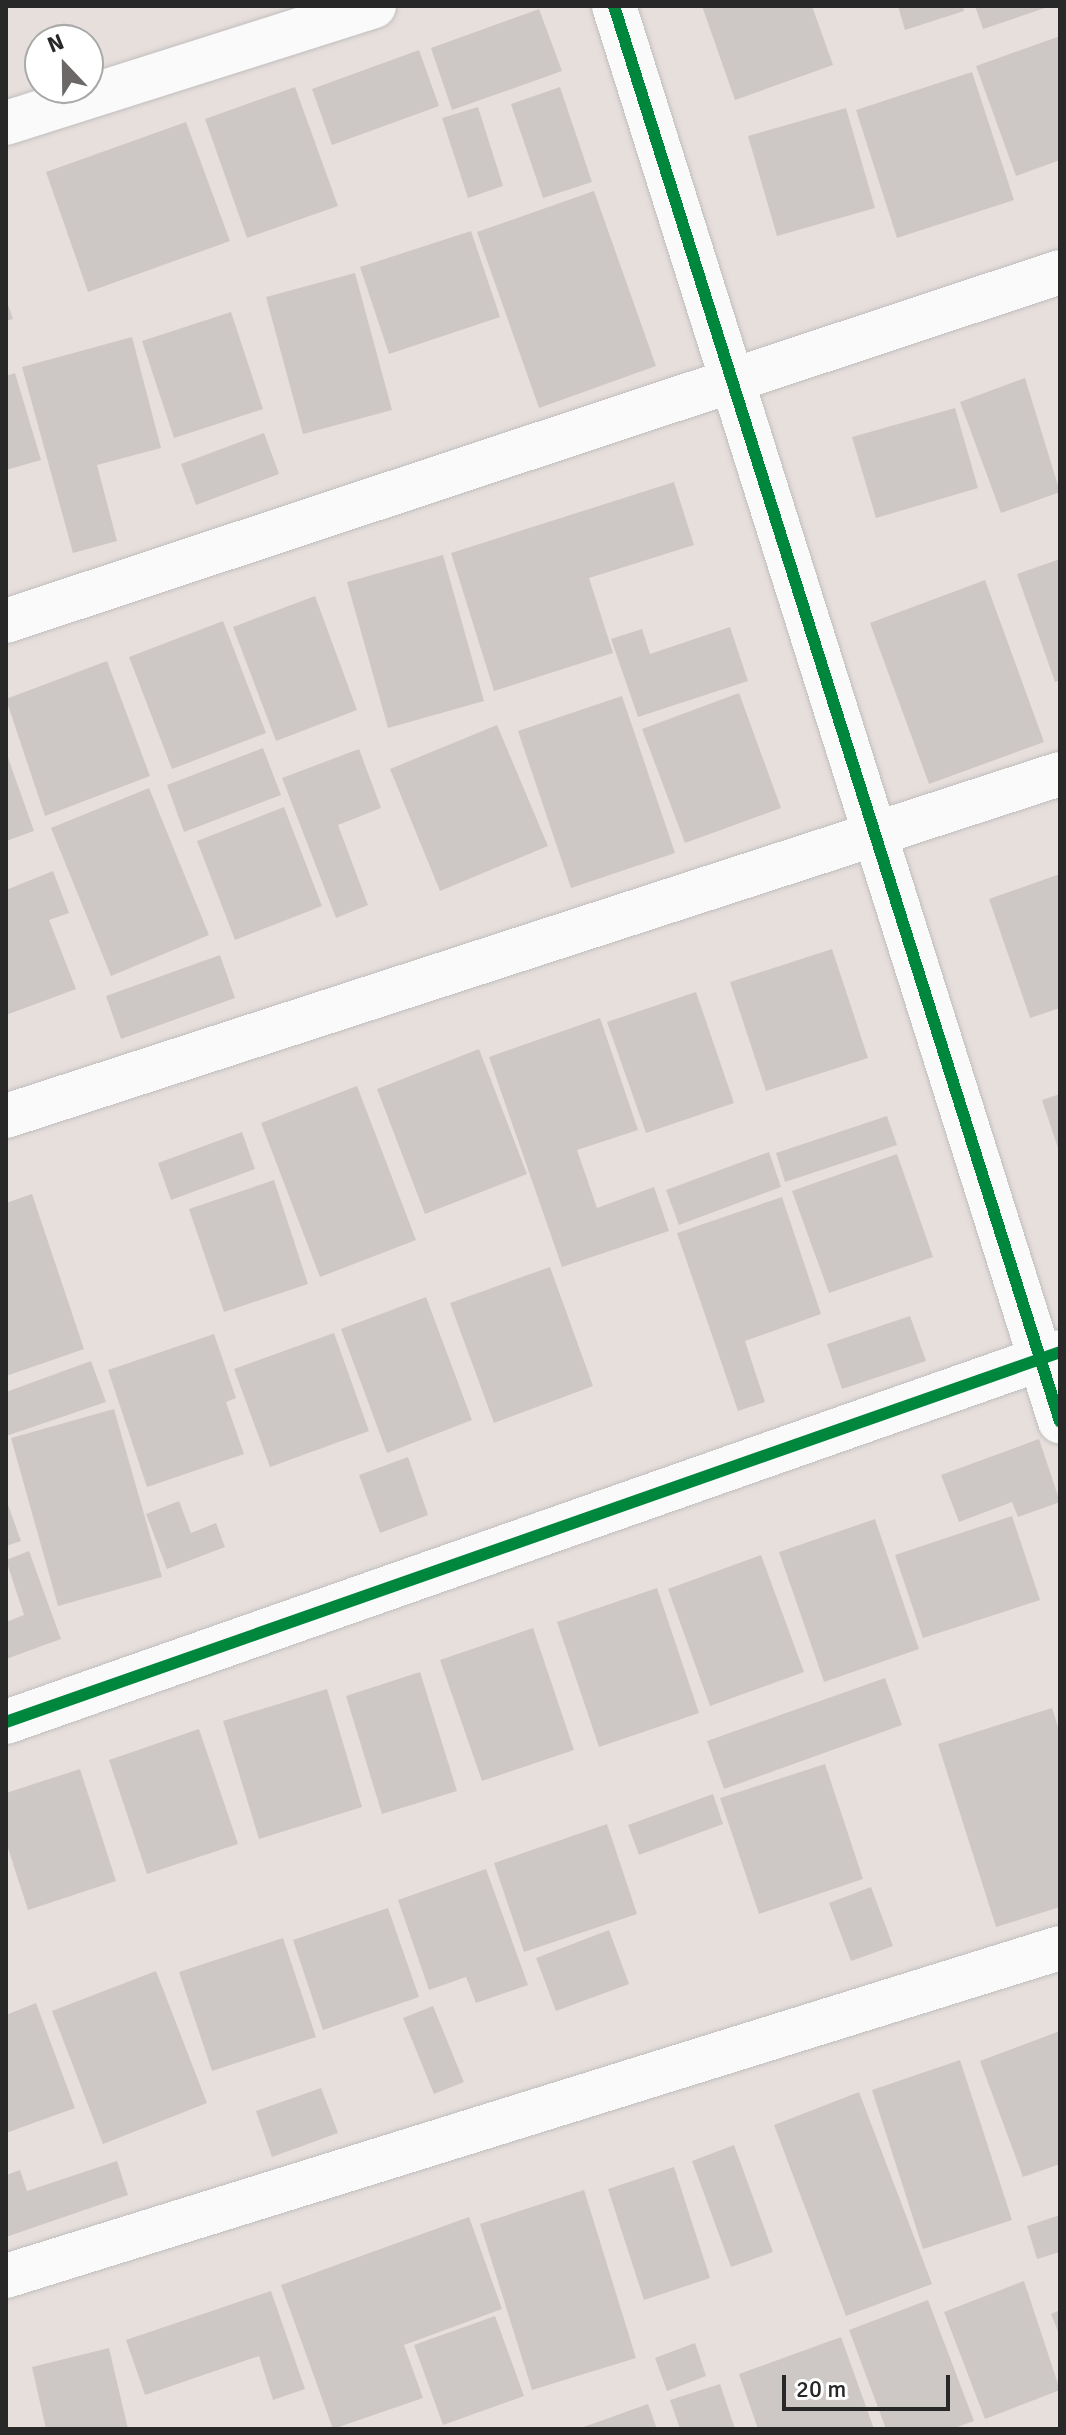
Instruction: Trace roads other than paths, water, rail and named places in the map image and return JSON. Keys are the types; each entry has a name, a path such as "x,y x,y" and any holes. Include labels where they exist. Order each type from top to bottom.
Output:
{"street":[{"path":"6,123 374,6"},
{"path":"614,6 875,834 1050,1355 1060,1421"},
{"path":"6,621 732,378 1060,272"},
{"path":"6,1116 1060,774"},
{"path":"6,1722 1050,1355"},
{"path":"6,2276 1060,1948"}]}
